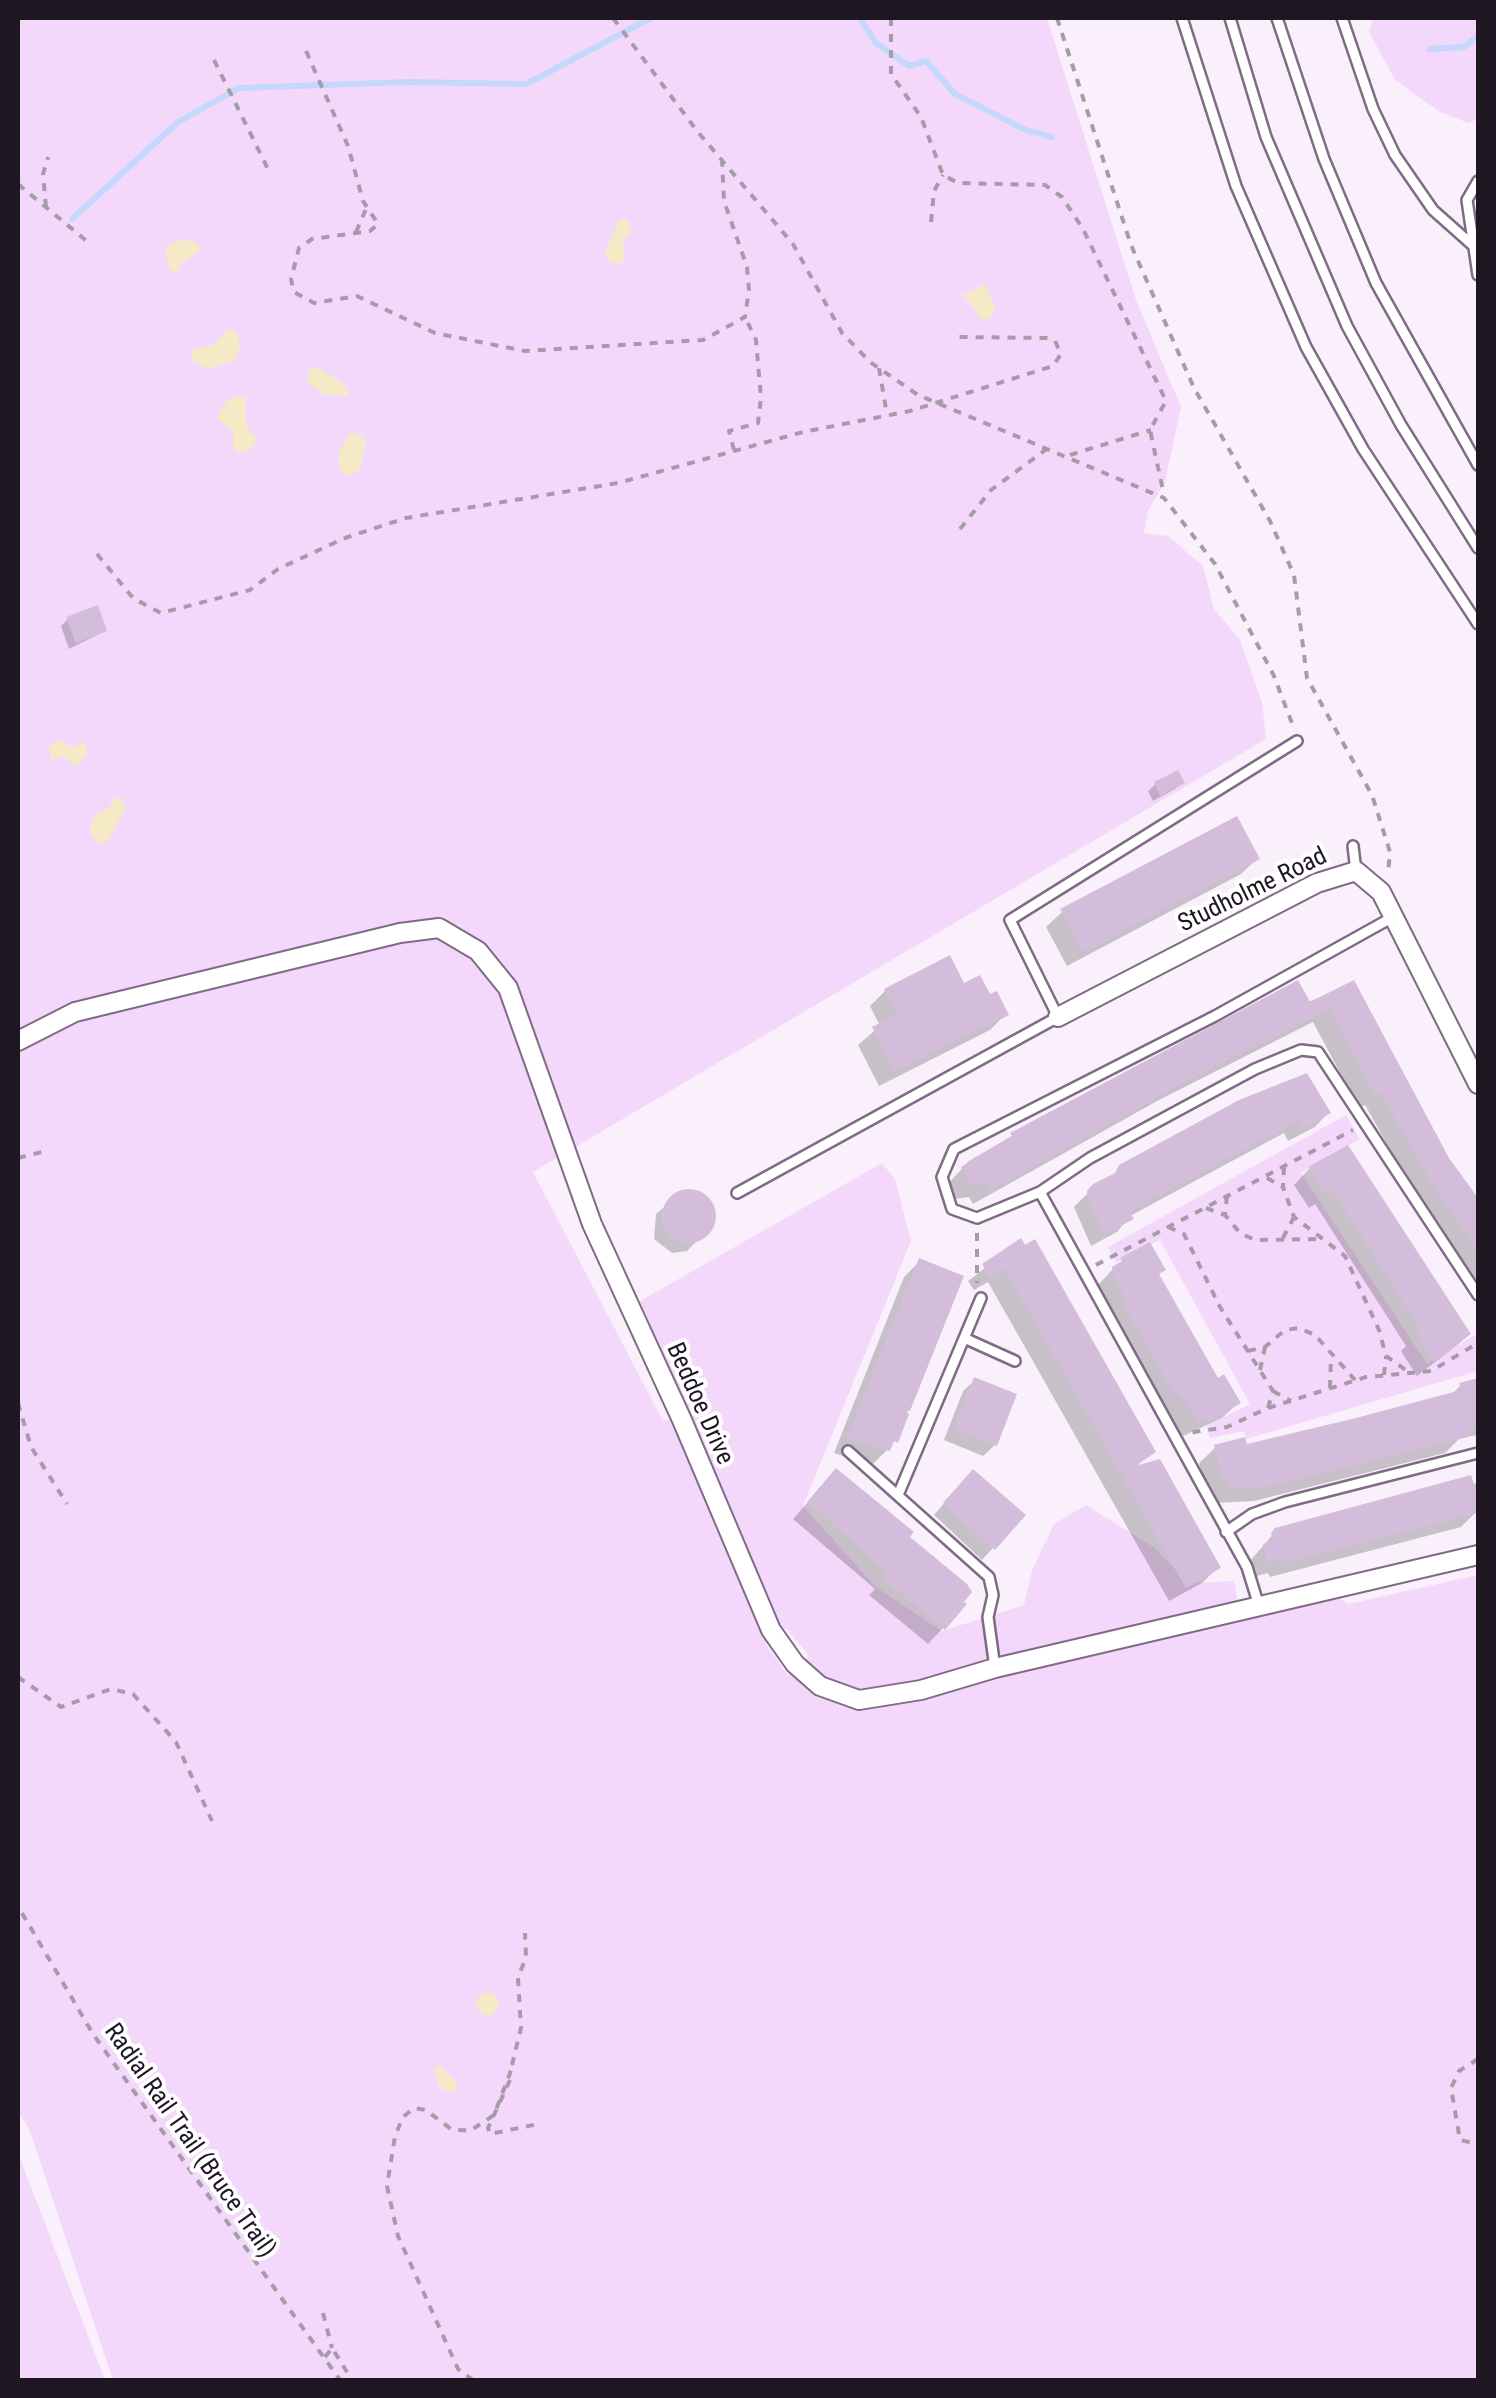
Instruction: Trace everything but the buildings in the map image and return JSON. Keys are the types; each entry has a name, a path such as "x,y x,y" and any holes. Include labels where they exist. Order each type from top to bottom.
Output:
{"street":[{"name":"Studholme Road","path":"1058,1017 1317,883 1356,871 1381,892 1478,1084"},
{"name":"Beddoe Drive","path":"18,1041 75,1012 400,933 439,928 460,938 494,968 508,988 592,1224 682,1420 770,1630 795,1664 820,1686 859,1700 921,1690 995,1668 1478,1555"}],"lane":[{"path":"1182,18 1236,186 1306,347 1363,449 1478,624"},
{"path":"1230,18 1266,137 1347,326 1400,425 1478,548"},
{"path":"1277,18 1324,159 1376,283 1478,464"},
{"path":"1342,18 1373,108 1395,155 1433,210 1475,247"},
{"path":"1478,180 1467,200 1478,274"},
{"path":"737,1192 1058,1017 1010,920 1297,742"},
{"path":"1353,846 1356,871"},
{"path":"1394,917 1215,1016 954,1149 942,1177 952,1208 978,1218 1040,1192 1090,1158 1255,1069 1302,1050 1318,1052 1478,1295"},
{"path":"1040,1192 1247,1567 1259,1606"},
{"path":"898,1494 981,1298"},
{"path":"964,1338 1015,1361"},
{"path":"848,1451 989,1577 993,1595 988,1616 995,1668"},
{"path":"1226,1532 1252,1514 1285,1502 1478,1453"}],"path":[{"path":"614,18 634,50 792,244 842,333 879,368 938,402 1164,498"},
{"path":"1057,18 1131,246 1194,388 1270,520 1294,574 1307,678 1372,795 1384,826 1390,852 1381,892"},
{"path":"891,20 890,62 897,86 921,117 942,175 958,182 1045,185 1062,198 1100,262 1166,401 1150,430 1164,498 1215,564 1274,676 1293,727"},
{"path":"306,51 348,146 366,208 378,224 370,231 312,239 300,248 291,279 294,292 314,303 357,296 434,333 525,351 703,340 745,317"},
{"path":"214,60 236,112 268,169"},
{"path":"46,208 43,174 48,158"},
{"path":"722,160 724,201 747,267 745,317 756,340 761,398 758,423 730,431 734,450"},
{"path":"931,222 934,191 942,175"},
{"path":"18,184 89,242"},
{"path":"356,233 366,208"},
{"path":"97,554 133,598 161,613 250,590 278,569 345,538 406,518 618,483 734,450 938,402 1054,366 1061,354 1056,341 1046,338 959,336"},
{"path":"879,368 887,415"},
{"path":"1070,455 1150,430"},
{"path":"960,529 991,490 1050,447"},
{"path":"1084,1271 1366,1123"},
{"path":"18,1158 42,1152"},
{"path":"1284,1167 1284,1187 1294,1217 1345,1256 1380,1330 1386,1356 1384,1375"},
{"path":"1267,1178 1284,1187"},
{"path":"1225,1215 1226,1196"},
{"path":"1204,1208 1225,1215 1240,1233 1255,1240 1321,1239"},
{"path":"1184,1234 1188,1216"},
{"path":"1283,1238 1294,1217"},
{"path":"978,1218 977,1291 981,1298"},
{"path":"1168,1227 1184,1234 1273,1391 1291,1401"},
{"path":"1248,1351 1265,1346 1285,1330 1299,1328 1315,1335 1356,1380"},
{"path":"1174,1436 1226,1426 1356,1380 1432,1371 1478,1343"},
{"path":"1260,1370 1265,1346"},
{"path":"1330,1388 1331,1354"},
{"path":"1386,1356 1410,1372"},
{"path":"1268,1408 1273,1391"},
{"path":"18,1403 30,1447 67,1504"},
{"path":"18,1677 61,1707 112,1689 134,1694 176,1742 212,1822"},
{"name":"Radial Rail Trail (Bruce Trail)","path":"22,1914 93,2034 340,2380"},
{"path":"526,1933 526,1957 518,1978 521,2028 508,2090 488,2128 490,2134 538,2124"},
{"path":"1478,2059 1458,2071 1451,2088 1460,2140 1478,2144"},
{"path":"473,2380 458,2369 406,2253 388,2207 387,2186 395,2136 403,2116 414,2108 426,2110 451,2129 470,2131 494,2115 512,2068"},
{"path":"324,2313 332,2348 352,2380"},
{"path":"324,2358 332,2348"}],"shaded area":[{"path":"18,18 1047,18 1136,300 1181,407 1165,482 1148,511 1144,533 1168,536 1203,566 1214,609 1240,640 1262,702 1266,739 533,1172 663,1421 689,1415 640,1301 882,1163 895,1179 911,1241 803,1506 876,1587 942,1631 1024,1605 1032,1570 1054,1524 1086,1505 1155,1548 1188,1583 1234,1581 1241,1619 1340,1598 1348,1604 1478,1575 1478,2380 113,2380 30,2131 18,2111","holes":["786,1628 809,1656 788,1676 766,1644"]},
{"path":"1373,18 1478,18 1478,119 1468,123 1440,112 1395,80 1369,32"},
{"path":"1346,1115 1360,1139 1301,1173 1427,1364 1478,1333 1478,1371 1246,1439 1244,1431 1210,1438 1206,1426 1250,1404 1160,1240 1116,1263 1108,1247"},
{"path":"18,2153 105,2380 18,2380"}],"sand":[{"path":"619,219 628,220 632,230 623,243 625,260 617,265 607,260 605,253"},
{"path":"182,239 198,243 201,250 182,263 176,274 168,268 166,247"},
{"path":"985,284 995,308 990,318 982,320 963,295"},
{"path":"228,329 238,334 240,351 234,361 208,369 192,361 192,350 213,345"},
{"path":"318,367 347,387 348,396 325,395 307,382 308,370"},
{"path":"238,396 245,399 246,425 256,439 254,447 241,453 233,447 233,431 217,418 227,400"},
{"path":"349,433 360,434 366,443 359,470 349,477 339,470 339,453"},
{"path":"59,740 72,747 85,743 88,754 76,766 63,756 52,760 48,747"},
{"path":"114,798 121,799 126,808 107,842 100,844 91,835 90,827 96,814 109,808"},
{"path":"487,1993 495,1996 495,2012 487,2015 479,2012 476,2004 479,1996"},
{"path":"439,2065 455,2081 458,2089 454,2093 440,2088 434,2069"}],"waterway":[{"path":"72,219 178,122 239,88 408,82 526,84 651,18"},
{"path":"860,18 876,43 909,66 926,61 955,94 1026,130 1052,137"},
{"path":"1430,49 1464,47 1478,35"}]}
